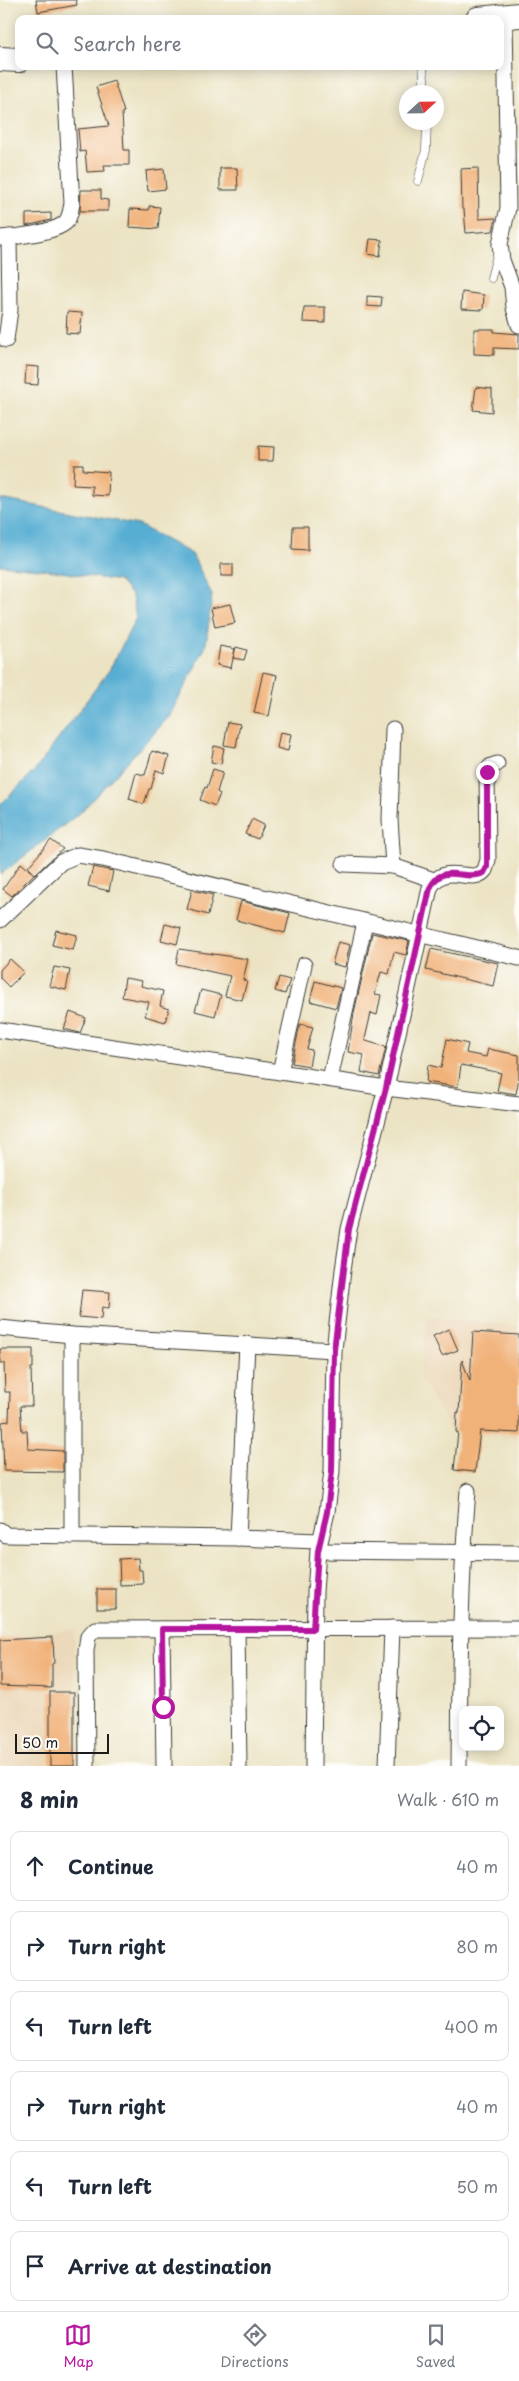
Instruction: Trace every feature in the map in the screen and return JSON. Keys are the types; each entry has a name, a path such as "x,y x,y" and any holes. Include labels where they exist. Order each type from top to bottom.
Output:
{"main road":[{"path":"0,59 15,60"}],"street":[{"path":"512,15 514,212 500,244 502,260 512,287 514,308 519,325"},
{"path":"6,340 10,310 4,238 57,227 67,221 70,215 72,203 64,70"},
{"path":"392,866 390,819 393,729"},
{"path":"313,1766 313,1629 318,1546 327,1512 332,1471 334,1350 349,1229 386,1088 430,888 434,880 445,874 474,876 486,870 488,860 487,772 491,766 497,764"},
{"path":"0,920 54,866 78,855 113,861 519,958"},
{"path":"344,864 392,866 434,880"},
{"path":"330,1079 365,922"},
{"path":"280,1072 304,965"},
{"path":"0,1030 386,1088 519,1104"},
{"path":"0,1328 72,1335 334,1350"},
{"path":"72,1335 72,1536"},
{"path":"238,1538 248,1344"},
{"path":"459,1766 460,1629 468,1491"},
{"path":"0,1530 6,1535 238,1538 318,1546 463,1553 519,1553"},
{"path":"87,1766 88,1637 91,1631 98,1628 237,1630 519,1628"},
{"path":"387,1766 392,1628"},
{"path":"162,1629 164,1766"},
{"path":"237,1630 239,1766"}],"lane":[{"path":"423,70 424,85"},
{"path":"418,180 426,150 427,130"},
{"path":"491,278 500,244"}],"shaded area":[{"path":"427,1316 519,1325 519,1438 453,1433 420,1377"},
{"path":"74,1630 78,1766 0,1766 0,1637"}],"water":[{"path":"0,499 139,525 192,554 212,595 206,646 169,717 81,812 0,875 0,805 36,769 110,669 136,618 132,596 119,581 0,565"}],"building":[{"path":"36,0 76,0 77,5 38,12"},
{"path":"114,81 124,112 122,112 124,150 129,150 129,165 104,165 105,171 87,172 85,151 80,152 78,129 109,126 96,87"},
{"path":"220,168 237,168 238,190 220,190"},
{"path":"478,168 479,219 496,218 493,231 466,233 464,209 462,209 461,169"},
{"path":"164,169 166,189 148,191 146,171"},
{"path":"81,190 101,190 101,199 108,200 108,211 80,211"},
{"path":"149,206 160,207 158,229 129,227 130,209 149,210"},
{"path":"51,213 51,220 26,226 26,214"},
{"path":"370,239 382,240 380,256 368,254"},
{"path":"462,292 484,295 483,310 461,309"},
{"path":"367,296 382,297 381,307 367,306"},
{"path":"304,307 325,307 325,323 303,322"},
{"path":"67,312 82,313 80,334 66,333"},
{"path":"474,329 494,329 494,332 519,334 519,349 494,348 494,355 474,354"},
{"path":"26,366 39,367 38,385 25,384"},
{"path":"476,387 492,389 492,412 473,410"},
{"path":"258,446 274,447 273,461 258,461"},
{"path":"74,464 83,464 83,470 109,472 108,496 92,495 92,486 73,485"},
{"path":"293,527 308,527 308,550 292,549"},
{"path":"221,564 233,564 233,576 221,576"},
{"path":"230,604 235,623 215,627 211,608"},
{"path":"220,646 235,649 231,668 217,665"},
{"path":"236,647 247,650 244,660 233,658"},
{"path":"263,672 277,675 269,716 254,713"},
{"path":"228,722 240,724 236,747 224,745"},
{"path":"280,732 291,734 288,751 277,748"},
{"path":"214,746 224,748 221,764 211,762"},
{"path":"152,751 169,756 164,773 156,770 151,789 149,789 144,804 129,799 136,773 145,775"},
{"path":"213,769 223,772 217,792 220,794 215,806 200,800 205,787 207,788"},
{"path":"252,819 264,825 258,839 245,834"},
{"path":"51,840 63,849 35,874 28,867"},
{"path":"21,863 34,874 12,896 3,889"},
{"path":"93,867 113,871 109,891 88,886"},
{"path":"192,890 213,895 208,915 187,909"},
{"path":"241,901 290,913 285,933 236,920"},
{"path":"165,924 181,928 177,944 161,940"},
{"path":"56,930 77,935 73,950 52,945"},
{"path":"372,933 409,941 406,955 394,952 389,974 381,972 375,994 381,995 377,1015 371,1013 365,1039 366,1041 386,1047 379,1076 361,1072 364,1055 348,1052 354,1013"},
{"path":"338,942 350,945 345,967 332,964"},
{"path":"179,949 248,959 243,980 247,981 242,1000 225,996 230,976 176,964"},
{"path":"431,949 498,963 493,986 426,970"},
{"path":"10,959 24,972 9,987 0,978 0,970"},
{"path":"54,967 70,970 66,990 49,986"},
{"path":"279,977 290,980 285,994 275,991"},
{"path":"125,978 142,981 141,986 163,991 160,1006 169,1009 165,1022 145,1016 149,1002 122,997"},
{"path":"315,981 341,988 336,1008 310,1001"},
{"path":"201,990 221,995 215,1016 195,1011"},
{"path":"70,1012 86,1018 80,1033 64,1029"},
{"path":"300,1024 313,1027 307,1049 312,1050 309,1066 292,1063"},
{"path":"447,1039 468,1044 466,1053 486,1057 488,1049 519,1055 519,1078 516,1094 497,1091 501,1073 461,1065 458,1087 426,1082 428,1065 441,1068"},
{"path":"82,1290 110,1292 109,1308 102,1307 101,1319 79,1317"},
{"path":"449,1329 458,1350 442,1356 433,1336"},
{"path":"473,1332 519,1335 519,1433 480,1431 475,1472 454,1470 462,1360 470,1381"},
{"path":"0,1349 33,1349 33,1368 31,1368 32,1406 20,1406 22,1431 27,1431 28,1449 63,1451 63,1472 4,1471 2,1422 9,1421 10,1392 5,1392 4,1363 0,1363"},
{"path":"138,1558 139,1570 142,1570 143,1584 120,1585 119,1559"},
{"path":"97,1589 116,1589 116,1609 97,1609"},
{"path":"53,1637 54,1663 52,1664 52,1688 0,1686 0,1640"},
{"path":"50,1692 74,1692 74,1766 50,1766"}],"route":[{"path":"163,1707 162,1629 313,1629 314,1592 319,1541 325,1524 332,1471 334,1350 349,1229 386,1088 430,888 434,880 445,874 458,873 474,876 484,873 487,867 487,772"}]}
